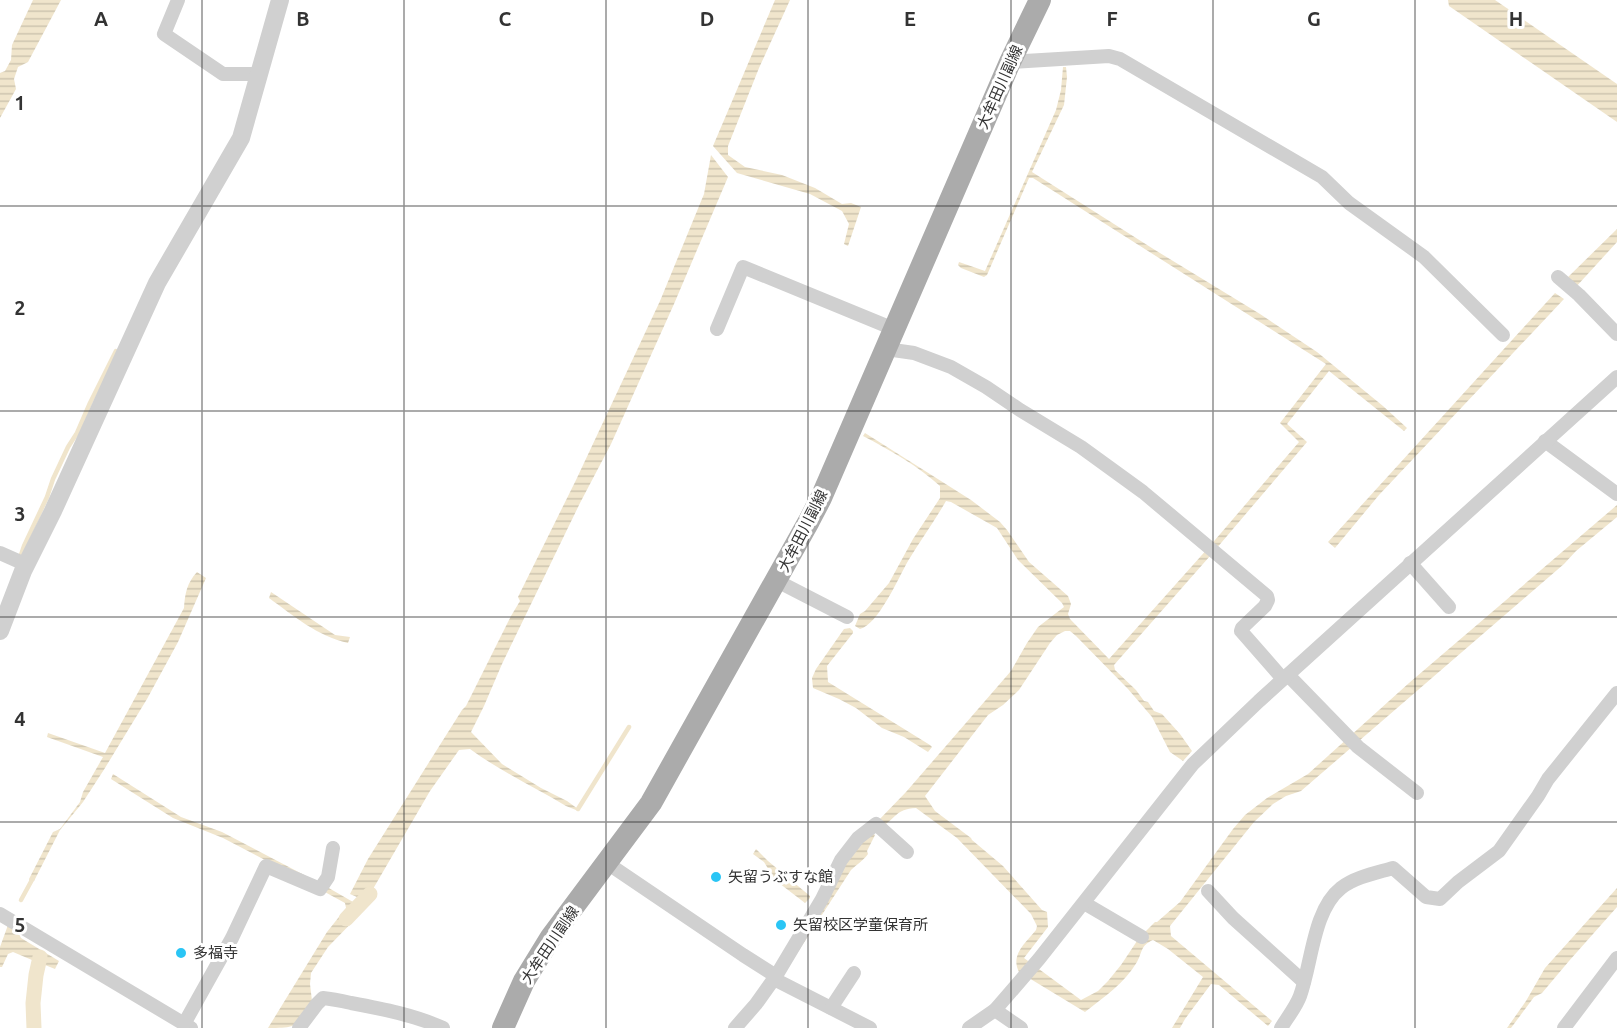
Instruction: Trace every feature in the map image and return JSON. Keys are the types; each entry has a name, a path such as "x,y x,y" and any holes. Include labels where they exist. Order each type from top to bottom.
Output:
{"main road":[{"name":"大牟田川副線","path":"503,1028 524,981 551,938 651,804 777,581 821,498 1010,62 1040,0"}],"street":[{"path":"178,0 164,34 223,74 260,74"},
{"path":"0,631 27,565 157,283 241,138 280,0"},
{"path":"1010,62 1108,56 1120,59 1322,177 1349,203 1424,257 1503,335"},
{"path":"717,329 743,267 914,353 951,367 1081,447 1143,492 1267,596 1265,606 1242,628 1242,631 1358,747 1417,793"},
{"path":"1562,280 1580,295 1617,334"},
{"path":"969,1028 995,1010 1039,959 1192,764 1410,563 1617,377"},
{"path":"1545,441 1617,494"},
{"path":"0,553 27,565"},
{"path":"1410,563 1449,607"},
{"path":"777,581 848,617"},
{"path":"1281,1028 1299,998 1318,921 1324,908 1342,887 1393,868 1426,897 1440,900 1458,882 1499,851 1548,779 1617,693"},
{"path":"735,1028 778,979 841,860 858,838 881,829 907,852"},
{"path":"8,921 188,1026 266,866 321,890 328,877 333,848"},
{"path":"607,863 778,979 870,1028"},
{"path":"1208,891 1233,918 1304,982"},
{"path":"1084,903 1142,937"},
{"path":"1564,1028 1617,958"},
{"path":"831,1008 854,973"},
{"path":"299,1028 323,998 377,1007 426,1020 443,1028"},
{"path":"995,1010 1021,1028"}],"shaded area":[{"path":"33,0 61,0 28,62 18,67 14,79 16,89 0,118 0,73 5,71 11,60 12,45"},
{"path":"775,0 790,0 759,68 728,146 728,155 745,167 782,175 815,188 842,204 851,203 861,207 848,246 844,244 849,224 842,211 810,194 737,173 713,146"},
{"path":"1448,0 1495,0 1617,84 1617,122 1449,6"},
{"path":"1063,67 1066,67 1067,77 1064,105 1032,172 1317,352 1407,428 1404,431 1329,371 1287,424 1307,442 1114,665 1115,670 1144,701 1148,702 1154,711 1162,714 1180,734 1192,751 1183,761 1170,752 1152,717 1128,689 1076,636 1070,631 1065,631 1057,635 1050,643 1019,690 988,715 925,796 935,811 1003,866 1042,910 1047,912 1048,927 1024,958 1081,1000 1098,991 1121,965 1139,938 1180,902 1245,815 1267,798 1308,774 1409,683 1617,505 1617,517 1564,564 1301,791 1273,804 1254,822 1170,926 1171,936 1272,1021 1268,1026 1219,985 1211,984 1180,1028 1172,1028 1203,977 1153,940 1144,947 1126,977 1085,1012 1019,972 1016,960 1018,954 1037,926 1031,914 957,838 916,808 900,812 881,827 876,823 906,792 1011,671 1038,627 1064,607 1018,560 997,528 946,501 908,561 881,610 867,626 860,629 855,626 860,614 889,583 913,539 940,498 940,486 903,459 863,436 865,433 971,500 1000,522 1029,562 1068,596 1071,604 1068,614 1070,619 1109,659 1299,442 1280,423 1326,364 1033,178 1029,178 987,275 984,277 958,265 959,262 985,271 1056,110"},
{"path":"711,155 728,177 611,444 580,503 471,732 502,764 578,809 566,806 505,772 470,749 459,750 430,791 366,901 350,894 368,859 466,706 520,601 518,597 660,301 704,194"},
{"path":"1617,229 1617,242 1575,288 1564,281"},
{"path":"1555,293 1564,299 1379,495 1335,548 1328,542"},
{"path":"197,572 206,578 178,642 105,768 83,802 60,830 34,881 30,882 29,879 53,832 60,829 80,802 83,792 103,757 47,737 48,733 105,753 184,608 187,588"},
{"path":"271,592 335,635 350,637 348,643 326,636 306,625 269,598"},
{"path":"850,628 853,633 827,666 828,682 930,745 932,747 928,752 904,737 882,728 856,708 813,688 812,678 816,669 844,629"},
{"path":"113,774 181,817 222,832 308,877 173,818 111,779"},
{"path":"872,832 875,835 867,851 868,854 851,870 792,961 838,863"},
{"path":"756,849 810,896 805,903 775,880 764,862 753,854"},
{"path":"327,887 364,910 328,947 311,973 312,1001 299,1021 291,1026 268,1028 327,932 346,908 345,903 323,891"},
{"path":"1617,888 1617,907 1542,993 1534,997 1511,1028 1507,1028 1545,968"},
{"path":"8,925 17,930 21,938 59,961 55,969 45,965 38,976 34,974 35,964 32,960 13,952 8,954 0,967 0,947"}],"waterway":[{"path":"20,558 53,479 116,351"},
{"path":"578,809 629,727"},
{"path":"21,900 33,878"},
{"path":"346,919 370,894"},
{"path":"34,1028 33,1003 40,957"}],"place":[{"name":"矢留うぶすな館","path":"716,877"},
{"name":"矢留校区学童保育所","path":"781,925"},
{"name":"多福寺","path":"181,953"}]}
